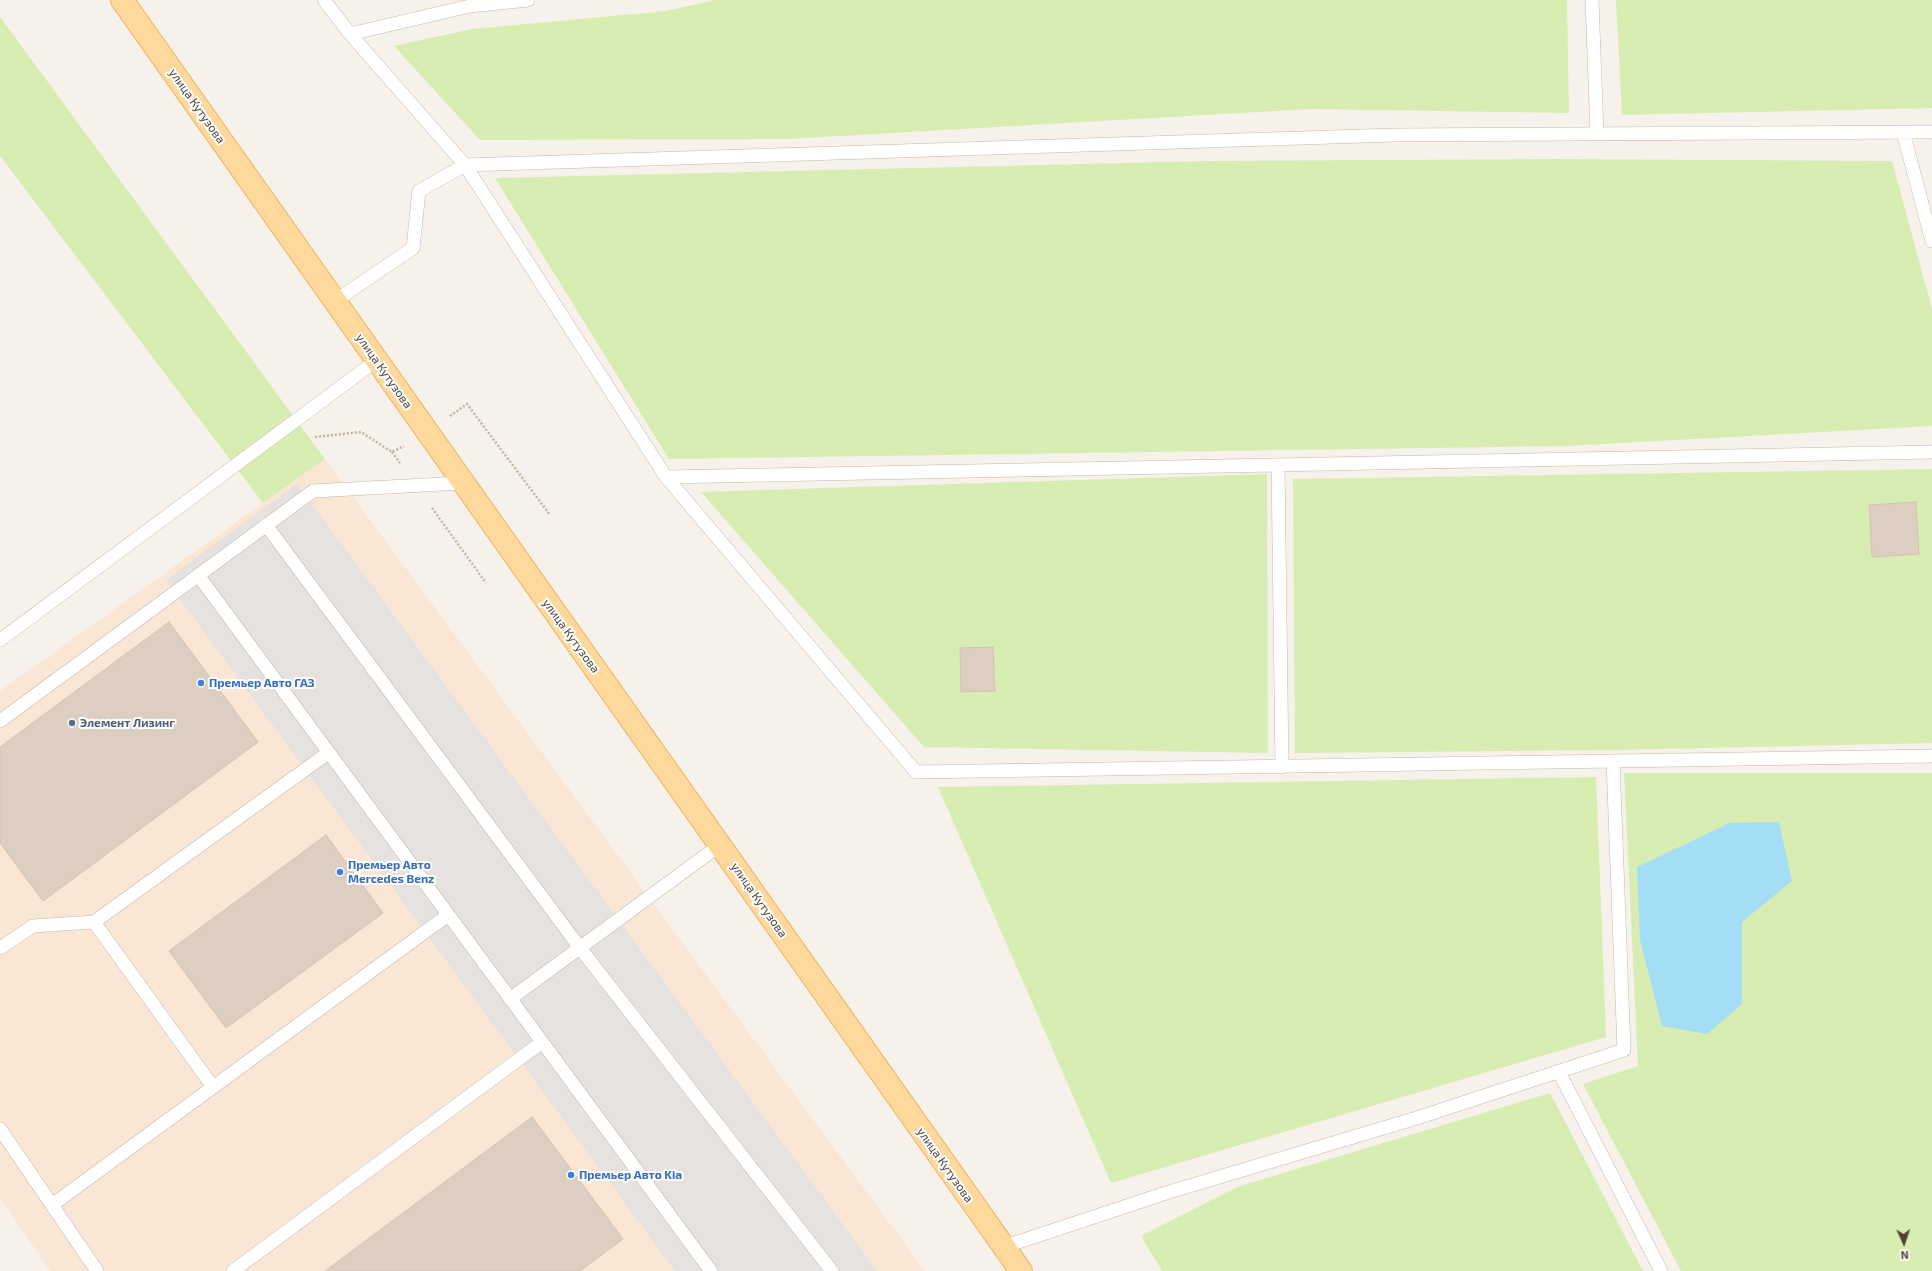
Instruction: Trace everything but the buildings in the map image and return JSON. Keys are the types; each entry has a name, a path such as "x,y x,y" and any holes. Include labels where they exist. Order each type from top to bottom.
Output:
{"main road":[{"name":"улица Кутузова","path":"122,0 1020,1271"}],"lane":[{"path":"324,0 350,34 465,165 666,477 916,772 1932,756"},
{"path":"350,34 470,6 528,0"},
{"path":"1592,0 1597,134"},
{"path":"1903,132 1932,240"},
{"path":"336,301 413,248 419,191 465,165 1386,136 1932,132"},
{"path":"0,640 377,360"},
{"path":"666,477 1932,452"},
{"path":"1278,465 1282,767"},
{"path":"0,720 313,491 462,483"},
{"path":"266,525 580,948 832,1271"},
{"path":"198,575 710,1271"},
{"path":"0,948 33,926 94,922 328,753"},
{"path":"1003,1247 1169,1192 1416,1118 1624,1050 1613,761"},
{"path":"510,999 720,845"},
{"path":"52,1205 448,915"},
{"path":"94,922 213,1087"},
{"path":"233,1271 542,1042"},
{"path":"1560,1072 1661,1271"},
{"path":"0,1130 97,1271"}],"path":[{"path":"392,452 486,583"}],"shaded area":[{"path":"325,459 925,1271 50,1271 0,1197 0,691"},
{"path":"297,484 877,1271 675,1271 166,580"}],"green space":[{"path":"715,0 1567,0 1569,113 1310,109 788,139 480,140 394,46 472,29 666,11"},
{"path":"1616,0 1932,0 1932,108 1622,115"},
{"path":"0,17 325,459 263,503 0,156"},
{"path":"1558,159 1892,161 1932,309 1932,426 1566,446 669,459 495,178 1207,161"},
{"path":"1932,469 1932,743 1616,750 1295,753 1293,479"},
{"path":"1267,474 1268,753 924,747 701,492"},
{"path":"1624,773 1932,773 1932,1271 1681,1271 1583,1084 1638,1066"},
{"path":"1596,777 1606,1037 1111,1183 938,787"},
{"path":"1550,1093 1643,1271 1162,1271 1141,1236 1237,1187"}],"water":[{"path":"1779,822 1792,881 1742,922 1742,1004 1707,1034 1662,1026 1640,940 1637,867 1730,823"}],"place":[{"name":"Премьер Авто ГАЗ","path":"201,683"},
{"name":"Элемент Лизинг","path":"72,723"},
{"name":"Премьер Авто Mercedes Benz","path":"340,872"},
{"name":"Премьер Авто Kia","path":"571,1175"}]}
